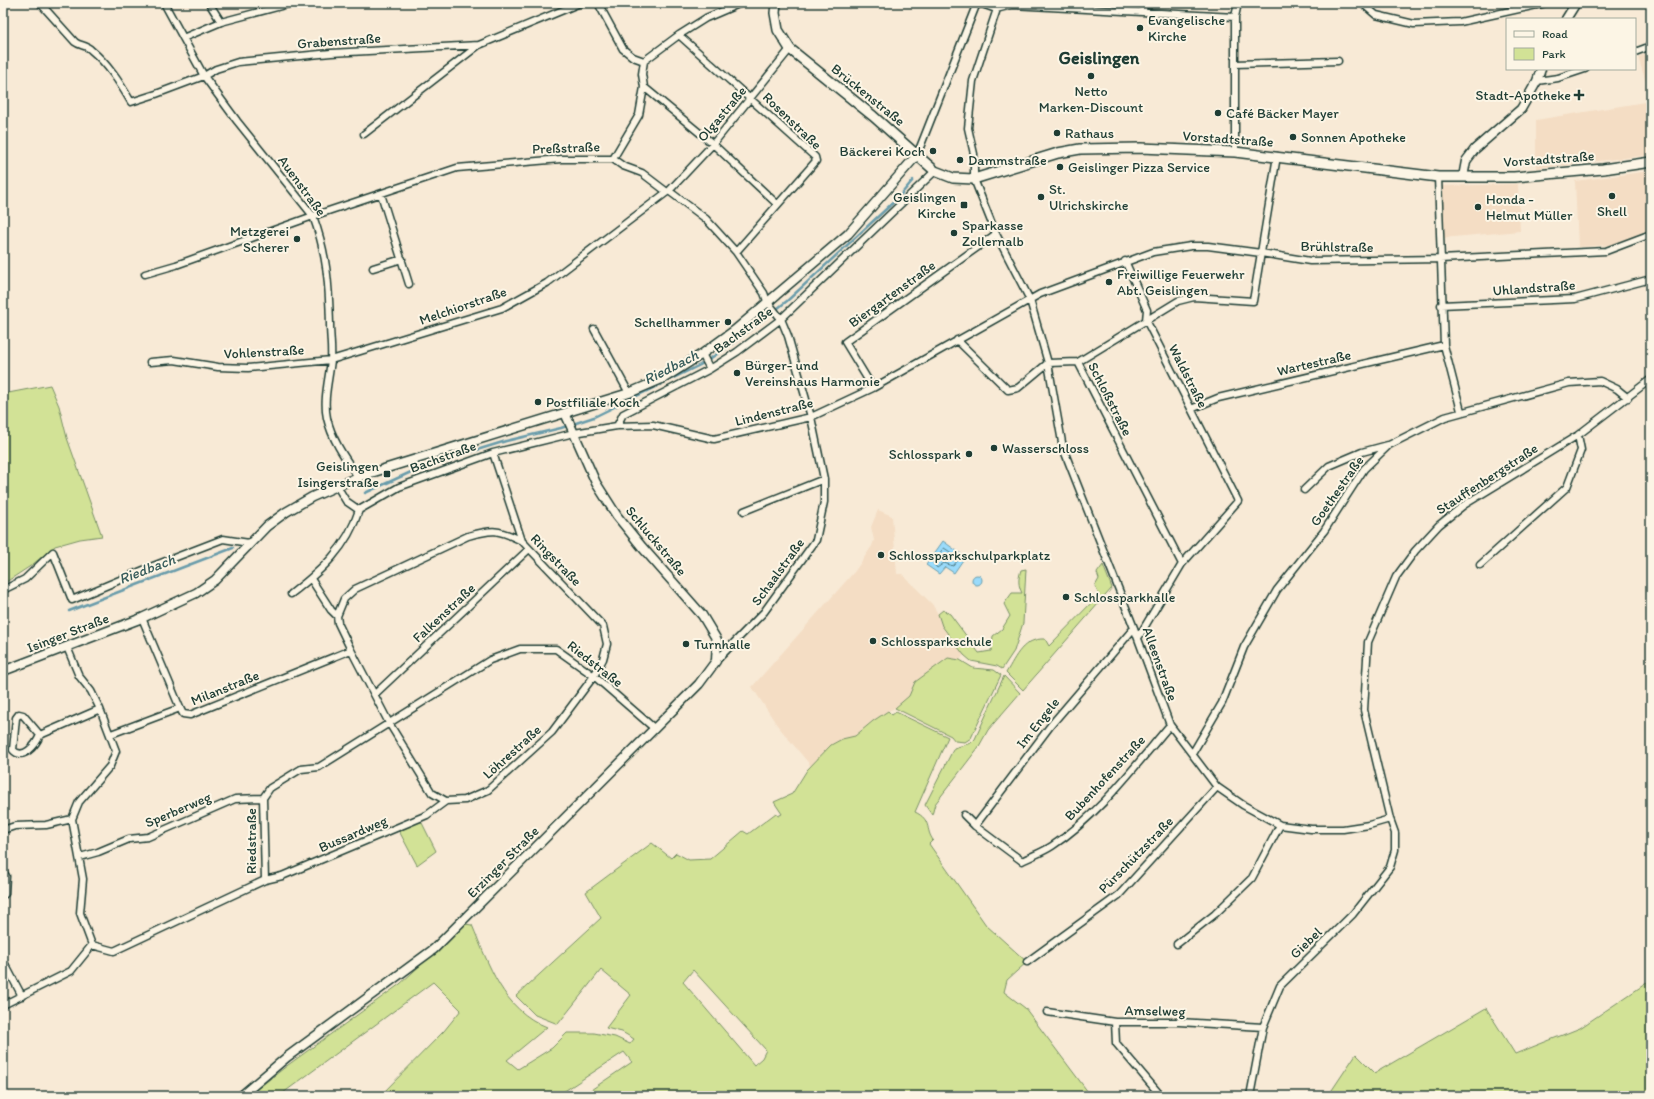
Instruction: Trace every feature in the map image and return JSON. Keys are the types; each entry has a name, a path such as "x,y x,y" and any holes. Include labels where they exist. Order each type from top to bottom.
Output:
{"main road":[{"name":"Brückenstraße","path":"776,3 775,13 778,30 790,49 873,116 935,171 953,178 974,180"},
{"name":"Vorstadtstraße","path":"974,180 1058,152 1080,149 1141,148 1235,152 1438,177 1514,177 1586,171 1651,162"}],"street":[{"name":"Grabenstraße","path":"40,3 75,42 91,49 118,78 131,102 156,94 204,76 216,69 238,62 331,53 479,45"},
{"name":"Auenstraße","path":"164,3 204,76 237,121 313,216 327,262 329,288 331,360 326,387 327,417 338,447 358,477"},
{"path":"209,3 221,22"},
{"path":"183,38 221,22 292,3"},
{"name":"Grabenstraße","path":"364,134 479,45 580,3"},
{"path":"598,3 623,49 633,57 644,61"},
{"path":"613,159 639,115 644,87 642,74 644,61 679,35 706,18 741,3"},
{"path":"917,155 978,3 997,6 1012,5 1143,11 1235,17"},
{"path":"1143,11 1144,3"},
{"path":"1235,152 1235,17 1238,3"},
{"path":"1362,3 1376,15 1414,24 1460,22 1546,3 1576,3"},
{"path":"1567,18 1576,3"},
{"path":"957,340 1008,390 1018,388 1048,363 1030,300 996,234 974,180 974,154 968,128 973,81 997,6"},
{"name":"Rosenstraße","path":"679,35 815,157 816,161 736,252"},
{"path":"1636,52 1651,46"},
{"name":"Olgastraße","path":"668,191 713,144 790,49"},
{"path":"1235,64 1338,60"},
{"path":"1463,177 1466,161 1470,155 1521,109 1537,81 1541,70"},
{"path":"1537,81 1558,78 1582,70"},
{"path":"644,87 713,144 777,204"},
{"name":"Bachstraße","path":"249,544 267,526 286,512 312,497 358,477 446,448 566,416 629,393 664,378 703,356 848,234 917,155"},
{"path":"1078,362 1178,301 1194,297 1253,301 1277,156"},
{"name":"Preßstraße","path":"146,274 457,168 562,159 613,159 623,166 642,173 706,219 736,252 773,308"},
{"name":"Bachstraße","path":"359,510 399,487 493,453 573,431 617,426 623,414 737,352 780,317 935,171"},
{"path":"1438,177 1441,305 1444,345 1461,411"},
{"name":"Melchiorstraße","path":"331,360 502,308 547,283 668,191"},
{"path":"381,194 409,284"},
{"name":"Biergartenstraße","path":"873,388 845,342 996,234"},
{"name":"Brühlstraße","path":"1030,300 1040,294 1125,261 1154,252 1191,246 1208,246 1262,253 1310,262 1440,259 1606,251 1651,234"},
{"path":"373,268 402,259"},
{"name":"Waldstraße","path":"1125,261 1147,310 1146,320 1238,501 1182,564"},
{"name":"Uhlandstraße","path":"1441,305 1575,299 1651,279"},
{"name":"Lindenstraße","path":"617,426 653,425 714,439 811,417 873,388 1030,300"},
{"name":"Schaalstraße","path":"716,661 764,612 816,540 824,502 824,479 811,417 788,336 780,317 773,308"},
{"path":"594,329 629,393"},
{"name":"Wartestraße","path":"1191,409 1218,398 1444,345"},
{"path":"703,356 709,367"},
{"name":"Vohlenstraße","path":"150,362 174,360 218,367 248,368 331,360"},
{"name":"Schloßstraße","path":"1048,363 1078,362 1182,564"},
{"name":"Alleenstraße","path":"1048,363 1063,448 1138,638 1170,725 1217,787 1243,805 1280,825 1311,829 1343,829 1369,826 1390,819"},
{"name":"Stauffenbergstraße","path":"1390,819 1364,710 1368,642 1396,577 1415,551 1439,525 1464,505 1578,436 1651,379"},
{"name":"Goethestraße","path":"1192,754 1222,703 1244,647 1276,590 1324,531 1364,469 1390,445 1445,417 1461,411 1569,383 1600,381 1617,389 1628,398"},
{"name":"Schluckstraße","path":"566,416 596,483 616,516 702,615 717,640 716,661"},
{"path":"1480,565 1567,487 1581,450 1578,436"},
{"path":"1304,490 1329,466 1362,452 1390,445"},
{"path":"493,453 522,541"},
{"path":"744,511 824,479"},
{"path":"291,594 311,579 332,559 344,544 354,527 359,510 346,501 337,486"},
{"name":"Ringstraße","path":"337,616 344,599 355,589 468,536 487,531 505,532 522,541 603,626 607,644 594,676"},
{"path":"3,590 25,579 53,552 72,600 153,566 223,540 249,544"},
{"name":"Isinger Straße","path":"3,671 142,618 186,598 215,580 249,544"},
{"name":"Falkenstraße","path":"375,694 529,549"},
{"path":"1138,638 1182,564"},
{"path":"311,579 331,610 337,616 338,623 351,650 389,723 432,793 446,801"},
{"path":"142,618 180,708"},
{"name":"Im Engele","path":"975,826 1051,725 1134,628"},
{"path":"3,1005 71,971 92,945 80,913 84,879 72,819 79,802 110,766 116,751 111,734 92,691 78,676 67,647"},
{"name":"Riedstraße","path":"92,945 114,951 264,880 263,798 270,788 301,769 319,768 490,660 520,649 556,649 594,676 655,728"},
{"name":"Milanstraße","path":"111,734 180,708 182,714 190,715 351,650"},
{"name":"Erzinger Straße","path":"240,1096 287,1057 434,949 699,684 716,661"},
{"name":"Löhrestraße","path":"446,801 465,800 488,790 552,732 594,676"},
{"path":"40,735 23,715 19,714 16,718 13,750 16,753 21,754 37,742 40,735 100,709"},
{"name":"Bubenhofenstraße","path":"975,826 1022,861 1051,846 1078,827 1118,786 1170,725"},
{"name":"Pürschützstraße","path":"1028,962 1119,895 1217,787"},
{"name":"Sperberweg","path":"80,857 98,852 129,839 148,837 235,799 263,798"},
{"name":"Bussardweg","path":"264,880 282,876 427,816 446,801"},
{"path":"964,816 975,826"},
{"path":"3,830 15,826 46,825 72,819"},
{"name":"Giebel","path":"1250,1096 1263,1027 1280,986 1353,914 1390,867 1395,850 1395,833 1390,819"},
{"path":"1177,944 1215,914 1252,878 1280,825"},
{"path":"3,872 6,876 5,894 3,895"},
{"path":"3,964 6,964 22,996"},
{"name":"Amselweg","path":"1047,1012 1114,1022 1179,1022 1263,1027"},
{"path":"1114,1022 1116,1044 1161,1096"}],"shaded area":[{"path":"1651,52 1651,98 1638,57"},
{"path":"1651,101 1651,155 1536,168 1536,120"},
{"path":"1651,171 1651,229 1610,245 1578,247 1575,181"},
{"path":"1518,184 1520,231 1442,238 1442,186"},
{"name":"Schlossparkschule","path":"878,510 892,516 897,574 902,574 932,604 938,614 942,626 964,655 960,660 948,658 915,682 909,696 895,708 873,721 855,736 842,739 831,745 811,766 777,725 752,687 855,571 872,546 874,540 871,527"}],"green space":[{"path":"50,385 59,406 67,438 102,536 80,539 55,546 32,565 3,584 3,394"},
{"path":"1103,565 1112,588 1023,690 1006,673 1017,655 1026,645 1037,639 1045,639 1049,646 1099,595 1095,586 1099,579 1097,573"},
{"path":"1026,569 1023,623 1014,651 1002,669 997,666 971,661 964,655 942,626 938,614 943,610 950,614 979,653 991,651 993,636 1002,629 1010,616 1004,604 1012,593 1022,593 1019,585 1019,576 1021,570"},
{"path":"948,658 960,660 973,668 994,670 1001,675 971,738 965,742 955,741 951,736 895,708 909,696 915,682"},
{"path":"1004,676 1020,693 988,730 978,748 935,804 932,815 925,805 954,748 971,743 975,739"},
{"path":"888,711 892,715 896,712 948,737 915,812 926,821 933,840 929,844 986,925 1027,962 1007,980 1004,992 1025,1008 1091,1096 582,1096 632,1062 624,1052 557,1096 380,1096 444,1031 461,1010 433,982 279,1096 248,1096 288,1065 400,984 465,924 472,925 499,985 508,998 519,1010 547,1027 507,1060 518,1069 552,1048 567,1033 594,1033 615,1037 630,1044 634,1039 622,1032 606,1028 631,995 601,970 558,1024 535,1015 516,996 601,918 586,892 652,843 671,858 676,853 689,860 710,859 743,831 748,834 776,813 778,816 782,814 774,802 792,794 807,770 831,745 842,739 855,736","holes":["693,970 766,1050 762,1058 754,1065 683,982"]},
{"path":"421,821 436,851 417,865 399,831"},
{"path":"1651,980 1651,1096 1328,1096 1356,1054 1375,1073 1486,1008 1515,1054 1580,1028"}],"water":[{"path":"943,541 965,557 954,573 945,567 939,574 926,565"},
{"path":"975,575 979,575 981,576 981,584 975,585 972,582 972,578"}],"waterway":[{"name":"Riedbach","path":"365,493 422,467 506,441 561,428 594,417 700,365 728,347 787,301 898,198 913,180"},
{"name":"Riedbach","path":"69,611 233,548"}],"place":[{"name":"Evangelische Kirche","path":"1140,28"},
{"name":"Netto Marken-Discount","path":"1091,76"},
{"name":"Stadt-Apotheke","path":"1579,95"},
{"name":"Café Bäcker Mayer","path":"1218,113"},
{"name":"Rathaus","path":"1057,133"},
{"name":"Sonnen Apotheke","path":"1293,137"},
{"name":"Bäckerei Koch","path":"933,151"},
{"name":"Dammstraße","path":"960,160"},
{"name":"Geislinger Pizza Service","path":"1060,167"},
{"name":"Shell","path":"1612,196"},
{"name":"St. Ulrichskirche","path":"1041,197"},
{"name":"Geislingen Kirche","path":"964,205"},
{"name":"Honda - Helmut Müller","path":"1478,207"},
{"name":"Sparkasse Zollernalb","path":"954,233"},
{"name":"Metzgerei Scherer","path":"297,239"},
{"name":"Freiwillige Feuerwehr Abt. Geislingen","path":"1109,282"},
{"name":"Schellhammer","path":"728,322"},
{"name":"Bürger- und Vereinshaus Harmonie","path":"737,373"},
{"name":"Postfiliale Koch","path":"538,402"},
{"name":"Wasserschloss","path":"994,448"},
{"name":"Schlosspark","path":"969,454"},
{"name":"Geislingen Isingerstraße","path":"387,474"},
{"name":"Schlossparkschulparkplatz","path":"881,555"},
{"name":"Schlossparkhalle","path":"1066,597"},
{"name":"Schlossparkschule","path":"873,641"},
{"name":"Turnhalle","path":"686,644"}],"district":[{"name":"Geislingen","path":"1099,58"}]}
